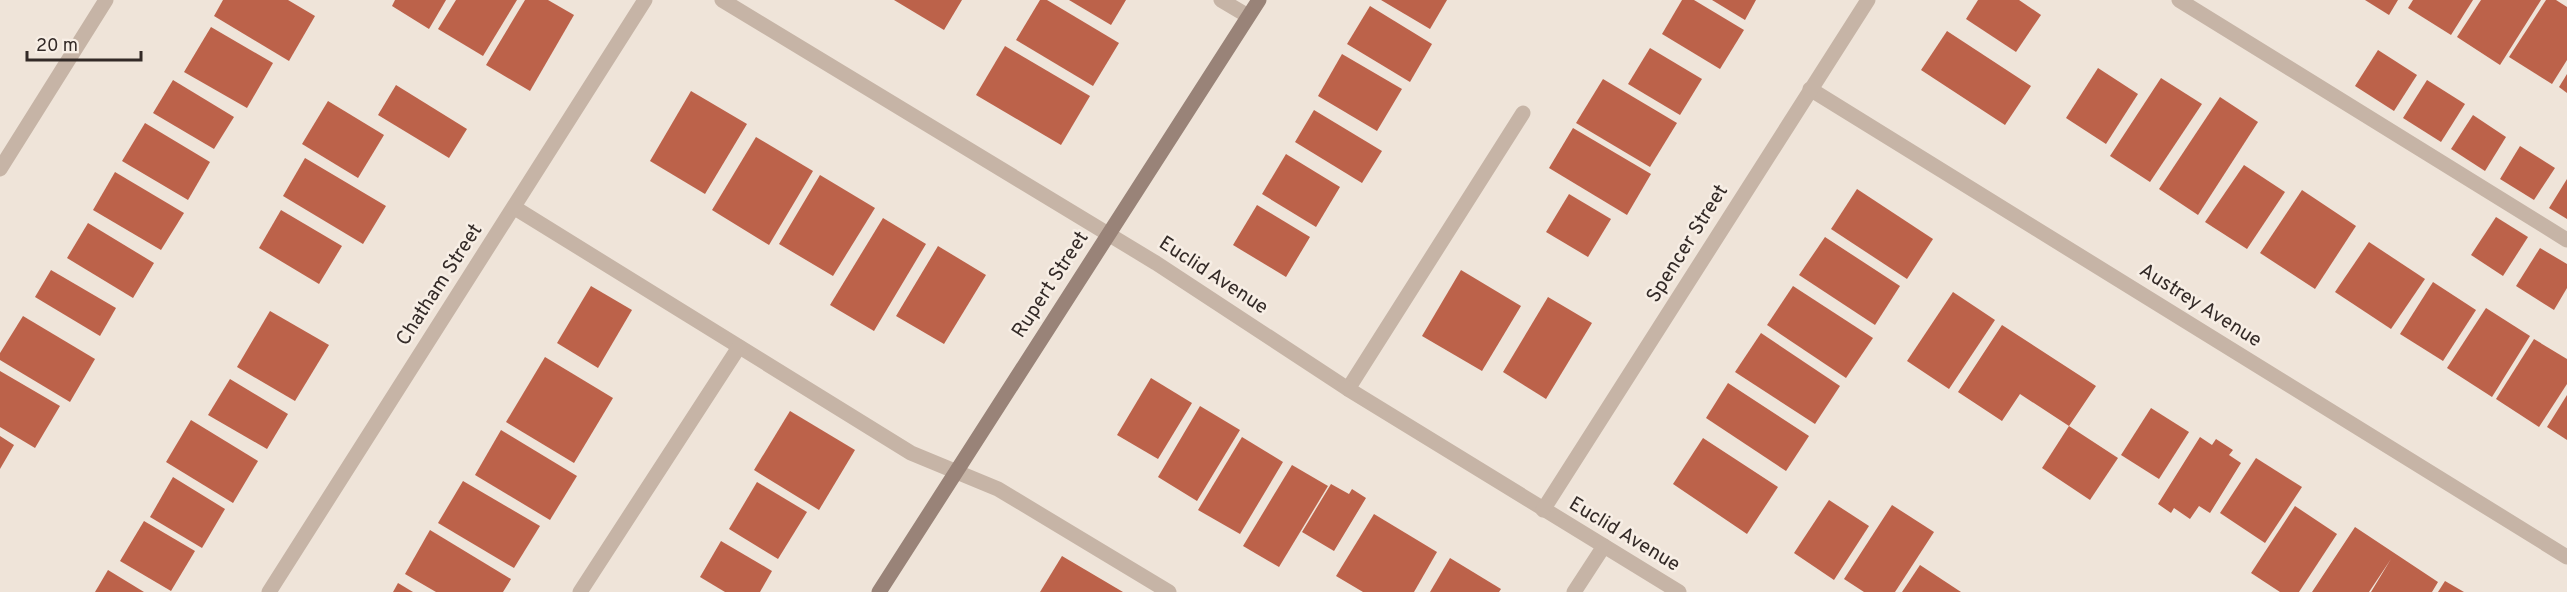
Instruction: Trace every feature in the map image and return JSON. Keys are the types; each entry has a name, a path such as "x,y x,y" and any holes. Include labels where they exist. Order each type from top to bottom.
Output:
{"street":[{"path":"0,169 106,0"},
{"name":"Chatham Street","path":"269,592 645,0"},
{"name":"Euclid Avenue","path":"722,0 1108,234 1348,389 1679,592"},
{"path":"1221,0 1248,16"},
{"name":"Rupert Street","path":"879,592 1259,0"},
{"name":"Spencer Street","path":"1544,510 1868,0"},
{"path":"2179,0 2567,240"},
{"name":"Austrey Avenue","path":"1810,89 2567,557"},
{"path":"1348,389 1523,113"},
{"path":"515,208 911,453 957,470 998,489 1169,592"},
{"path":"580,592 739,347"},
{"path":"1574,592 1604,546"}],"building":[{"path":"223,0 288,0 315,16 289,61 214,16"},
{"path":"395,0 446,0 429,29 392,6"},
{"path":"456,0 517,0 483,56 438,29"},
{"path":"525,0 548,0 574,15 530,91 486,65"},
{"path":"894,0 962,0 944,30"},
{"path":"1040,0 1047,0 1119,43 1093,86 1016,40"},
{"path":"1069,0 1126,0 1111,25"},
{"path":"1381,0 1447,0 1430,29"},
{"path":"1682,0 1694,0 1744,30 1720,69 1662,34"},
{"path":"1712,0 1756,0 1745,20"},
{"path":"1978,0 2019,0 2041,15 2016,52 1966,19"},
{"path":"2365,0 2398,0 2389,15"},
{"path":"2413,0 2473,0 2451,35 2408,8"},
{"path":"2481,0 2541,0 2500,65 2457,37"},
{"path":"2546,0 2556,0 2567,7 2567,60 2552,84 2509,57"},
{"path":"1370,6 1432,44 1410,82 1347,44"},
{"path":"211,27 273,63 247,108 184,72"},
{"path":"1947,31 2031,86 2005,125 1921,70"},
{"path":"1005,46 1090,96 1061,145 976,95"},
{"path":"1650,48 1702,79 1680,115 1628,84"},
{"path":"2378,50 2417,75 2394,111 2355,86"},
{"path":"1342,54 1402,89 1377,131 1318,96"},
{"path":"2098,68 2138,94 2106,144 2066,118"},
{"path":"2567,74 2567,93 2559,87"},
{"path":"2161,78 2202,104 2150,182 2110,156"},
{"path":"1603,79 1677,123 1650,167 1576,123"},
{"path":"173,80 234,117 214,149 153,113"},
{"path":"2427,80 2465,104 2441,142 2403,118"},
{"path":"396,85 467,129 449,158 378,115"},
{"path":"691,91 747,124 705,194 650,161"},
{"path":"2220,97 2258,122 2198,215 2159,189"},
{"path":"328,101 384,135 358,178 302,144"},
{"path":"1314,110 1382,151 1362,183 1295,142"},
{"path":"2473,115 2506,137 2485,171 2451,149"},
{"path":"145,123 210,162 188,200 122,161"},
{"path":"1573,128 1651,174 1627,215 1549,168"},
{"path":"756,137 813,171 769,245 712,210"},
{"path":"2520,146 2555,168 2534,200 2500,179"},
{"path":"1286,154 1340,187 1316,227 1262,194"},
{"path":"305,158 386,206 363,244 283,196"},
{"path":"2244,165 2285,192 2247,249 2205,222"},
{"path":"115,172 184,213 161,250 93,210"},
{"path":"820,175 875,208 833,276 779,244"},
{"path":"2567,179 2567,219 2549,208"},
{"path":"1857,189 1933,239 1907,279 1831,229"},
{"path":"2302,190 2356,226 2315,289 2260,253"},
{"path":"1569,194 1611,219 1588,257 1546,232"},
{"path":"1257,205 1310,237 1286,277 1233,245"},
{"path":"281,210 342,246 319,284 259,248"},
{"path":"2496,217 2528,237 2503,276 2471,255"},
{"path":"883,218 926,244 874,331 830,305"},
{"path":"88,223 154,263 133,298 67,258"},
{"path":"1825,237 1900,286 1875,325 1799,275"},
{"path":"2369,242 2425,279 2391,329 2335,292"},
{"path":"938,246 986,275 944,344 896,316"},
{"path":"2540,248 2567,264 2567,288 2554,310 2516,286"},
{"path":"51,270 116,308 100,336 35,297"},
{"path":"1461,270 1521,306 1482,371 1422,336"},
{"path":"2433,282 2476,310 2443,361 2400,334"},
{"path":"591,286 632,310 598,368 557,343"},
{"path":"1793,286 1873,338 1846,378 1767,325"},
{"path":"1953,292 1995,320 1949,389 1907,361"},
{"path":"1548,297 1592,323 1546,399 1503,372"},
{"path":"2486,308 2530,336 2492,397 2447,368"},
{"path":"270,311 329,345 295,401 237,367"},
{"path":"23,316 95,359 70,402 0,360 0,353"},
{"path":"2002,325 2096,386 2069,426 2020,394 2002,421 1958,392"},
{"path":"1761,333 1840,386 1815,424 1735,372"},
{"path":"2534,339 2567,359 2567,384 2539,427 2496,399"},
{"path":"545,357 613,398 574,463 506,422"},
{"path":"0,371 60,406 35,448 0,427"},
{"path":"1151,378 1192,403 1158,459 1117,435"},
{"path":"230,379 288,414 267,449 208,415"},
{"path":"1728,383 1809,436 1786,471 1706,418"},
{"path":"2567,395 2567,440 2547,427"},
{"path":"1200,406 1240,430 1197,501 1158,477"},
{"path":"2151,408 2189,432 2159,479 2121,455"},
{"path":"790,411 855,450 819,510 754,470"},
{"path":"191,420 258,461 233,503 166,462"},
{"path":"2069,426 2118,458 2090,500 2042,468"},
{"path":"501,430 577,476 550,520 475,475"},
{"path":"0,436 14,445 0,469"},
{"path":"1242,437 1283,462 1240,534 1198,510"},
{"path":"2200,437 2212,445 2216,439 2233,450 2229,455 2241,463 2210,513 2199,506 2190,519 2174,508 2171,513 2158,504"},
{"path":"1703,438 1778,487 1747,534 1673,484"},
{"path":"2256,458 2302,487 2265,543 2220,513"},
{"path":"1292,465 1328,486 1279,567 1243,546"},
{"path":"173,477 225,509 202,548 150,517"},
{"path":"463,481 540,526 514,568 438,523"},
{"path":"757,482 807,512 778,559 729,529"},
{"path":"1331,484 1349,494 1352,489 1366,498 1334,551 1302,532"},
{"path":"1829,500 1869,526 1834,580 1794,553"},
{"path":"1892,505 1934,532 1895,592 1864,592 1844,579"},
{"path":"2295,506 2337,534 2299,592 2280,592 2251,573"},
{"path":"1374,514 1437,552 1414,592 1363,592 1336,576"},
{"path":"144,521 195,551 171,591 120,561"},
{"path":"2355,527 2438,582 2432,592 2371,592 2391,559 2369,592 2312,592"},
{"path":"430,530 511,579 503,592 436,592 405,574"},
{"path":"721,541 772,571 760,592 725,592 700,577"},
{"path":"1062,556 1123,592 1040,592"},
{"path":"1450,558 1501,589 1499,592 1430,592"},
{"path":"1920,565 1961,592 1902,592"},
{"path":"108,570 144,592 95,592"},
{"path":"2445,581 2464,592 2438,592"},
{"path":"398,583 413,592 393,592"}]}
